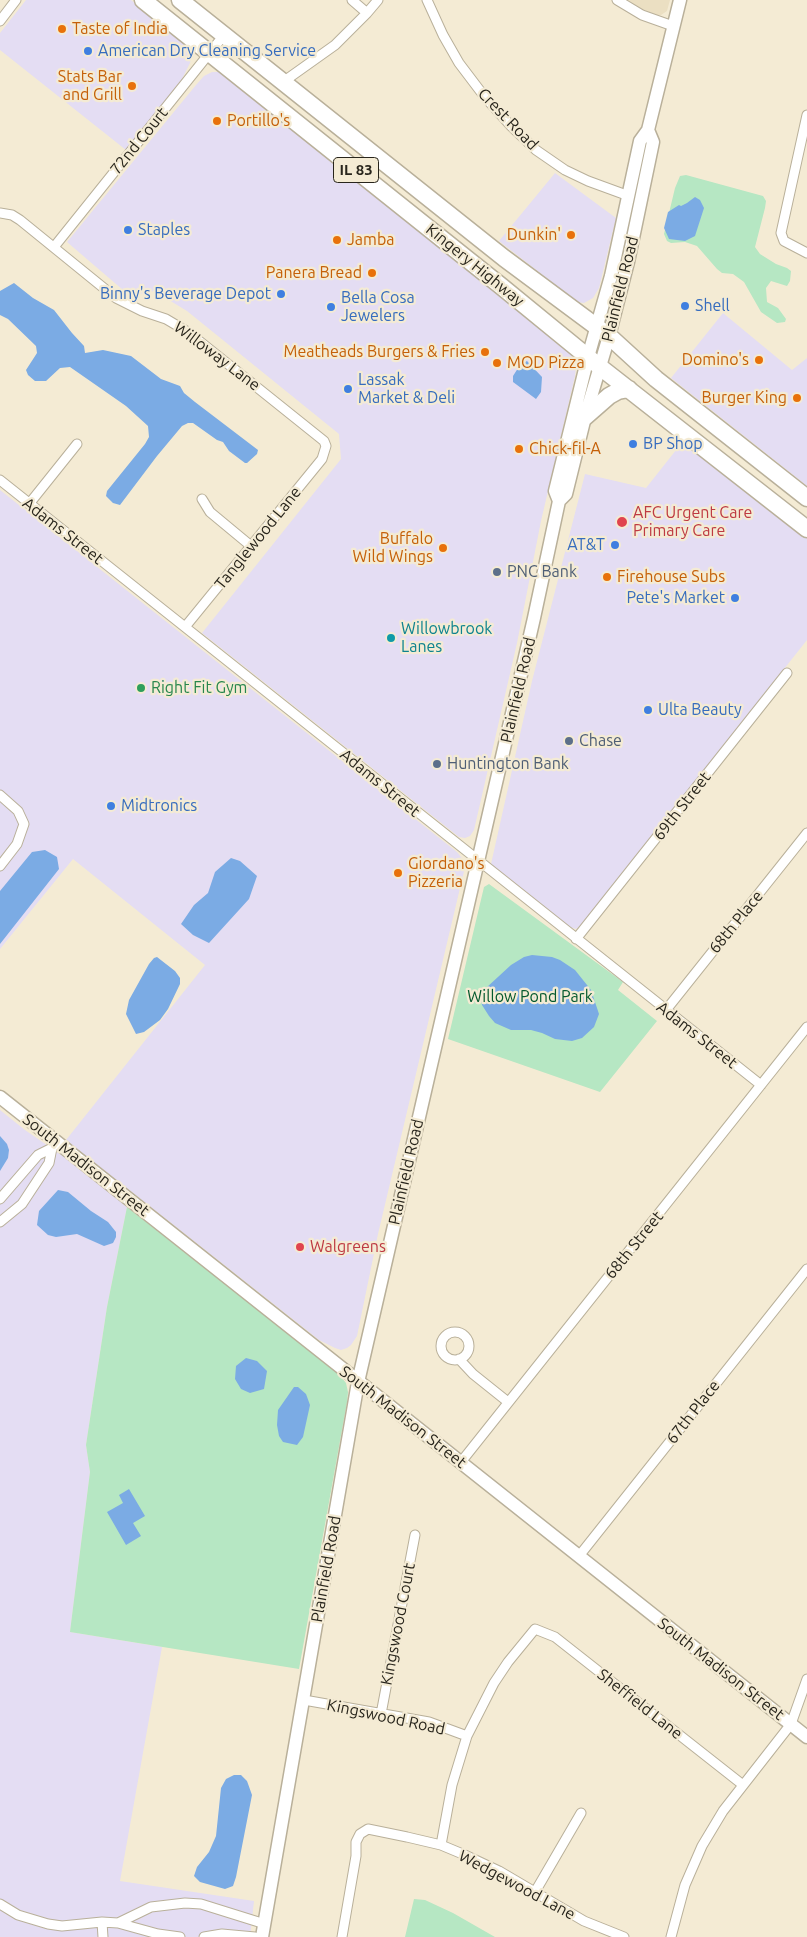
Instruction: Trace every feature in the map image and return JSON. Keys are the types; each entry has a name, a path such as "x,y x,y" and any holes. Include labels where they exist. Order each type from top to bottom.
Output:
{"highway":[{"name":"Kingery Highway","path":"143,0 594,362 807,529"},
{"name":"Kingery Highway","path":"180,0 504,258 602,331 656,379 807,498"},
{"path":"585,417 609,396 618,391 629,389"}],"main road":[{"name":"Plainfield Road","path":"559,501 555,491 602,331 611,276 640,141 648,130 680,0"},
{"name":"Plainfield Road","path":"602,331 628,262 653,142 648,130"},
{"name":"Plainfield Road","path":"262,1937 358,1382 534,618 559,501 566,494 585,417 594,362"},
{"name":"South Madison Street","path":"0,1097 807,1737"}],"street":[{"path":"0,20 16,0"},
{"path":"352,0 367,13"},
{"path":"283,82 335,45 378,0"},
{"name":"Crest Road","path":"427,0 447,41 471,79 495,109 521,136 565,170 588,182 629,196"},
{"path":"616,0 642,15 674,26"},
{"name":"72nd Court","path":"54,247 224,35"},
{"path":"807,115 780,233 784,241 807,253"},
{"name":"Willoway Lane","path":"1,212 16,218 116,298 142,311 166,318 188,332 320,436 326,446"},
{"path":"29,504 77,444"},
{"name":"Tanglewood Lane","path":"185,627 322,459 326,446"},
{"name":"Adams Street","path":"0,480 761,1085"},
{"path":"202,499 210,512 251,546"},
{"name":"69th Street","path":"576,939 787,672"},
{"path":"0,866 18,844 24,824 18,811 2,797"},
{"name":"68th Place","path":"666,1010 807,833"},
{"name":"68th Street","path":"460,1462 807,1027"},
{"path":"0,1199 38,1155 52,1148 49,1164 22,1204 0,1222"},
{"name":"67th Place","path":"579,1556 807,1269"},
{"path":"459,1359 473,1374 508,1402"},
{"name":"Kingswood Court","path":"381,1714 415,1536"},
{"name":"Sheffield Lane","path":"467,1736 494,1683 508,1662 535,1629 555,1637 743,1785"},
{"path":"672,1937 679,1902 693,1864 712,1827 791,1724 807,1679"},
{"name":"Kingswood Road","path":"304,1700 429,1722 467,1736"},
{"path":"441,1845 452,1785 467,1736"},
{"path":"535,1892 581,1813"},
{"name":"Wedgewood Lane","path":"342,1937 356,1856 356,1842 360,1834 368,1830 441,1845 484,1863 584,1921 624,1937"},
{"path":"118,1923 152,1908 185,1903 201,1904 265,1924"},
{"path":"0,1904 18,1915 48,1924 62,1926 102,1922 118,1923 158,1934 180,1937"},
{"path":"102,1922 103,1937"},
{"path":"204,1937 222,1934 255,1937"}],"shaded area":[{"path":"26,0 131,0 190,48 192,53 190,63 181,81 126,150 0,50 0,33"},
{"path":"625,0 670,0 667,11 657,15 638,8"},
{"path":"212,72 220,72 226,76 571,354 576,367 541,521 517,643 474,830 470,836 465,838 459,837 202,633 341,459 339,434 187,311 154,291 130,296 67,242 196,85 204,76"},
{"path":"555,173 616,218 599,288 593,298 584,303 577,302 499,241"},
{"path":"723,313 792,370 807,358 807,486 671,378"},
{"path":"684,440 807,537 807,640 576,929 570,927 491,864 532,681 585,474 646,488"},
{"path":"0,490 457,852 465,862 378,1234 357,1336 347,1348 341,1350 319,1340 66,1140 205,965 73,859 0,949"},
{"path":"0,1110 25,1130 76,1165 127,1207 107,1307 86,1445 90,1472 70,1632 162,1647 120,1881 254,1901 250,1937 0,1937"}],"green space":[{"path":"686,175 763,196 766,201 765,208 755,247 760,254 791,271 790,281 787,286 771,281 766,288 767,302 778,308 786,319 785,322 777,323 761,312 744,282 733,274 722,273 697,246 685,242 671,243 667,241 664,234 675,188 680,176"},
{"name":"Willow Pond Park","path":"489,884 623,982 618,990 657,1021 600,1092 448,1039 484,887"},
{"path":"127,1207 337,1372 346,1383 348,1392 347,1402 299,1669 70,1632 90,1472 86,1445 107,1307"},
{"path":"414,1899 425,1900 453,1913 495,1937 405,1937"}],"water":[{"path":"695,197 700,200 704,208 695,236 685,241 669,239 664,228 668,212"},
{"path":"14,283 33,298 54,310 84,346 85,353 103,350 131,356 161,379 180,386 184,393 258,450 257,454 245,463 229,451 223,442 217,440 193,423 188,423 182,426 157,456 120,505 113,503 106,496 107,491 145,444 149,437 148,426 126,406 70,367 60,368 46,381 35,381 28,375 26,370 37,353 36,346 8,319 0,315 0,291"},
{"path":"527,361 542,377 541,392 536,399 513,382 513,376 520,365"},
{"path":"45,850 57,857 59,869 0,944 0,891 32,852"},
{"path":"231,858 240,861 257,876 249,899 209,943 193,935 181,924 194,905 208,893 215,872"},
{"path":"532,955 552,957 560,960 575,970 591,990 599,1014 594,1027 582,1038 572,1041 555,1039 531,1030 511,1030 495,1023 482,1005 481,996 486,988 511,965 524,957"},
{"path":"157,957 175,971 180,978 180,984 168,1009 160,1020 144,1032 136,1034 126,1014 129,1000 149,964"},
{"path":"0,1136 7,1144 9,1150 8,1158 0,1171"},
{"path":"58,1190 68,1192 108,1222 116,1232 113,1243 104,1246 77,1234 56,1237 48,1235 37,1225 39,1211"},
{"path":"246,1358 257,1361 267,1371 264,1389 250,1393 241,1389 235,1379 236,1366"},
{"path":"294,1387 298,1387 306,1394 310,1405 303,1437 297,1445 283,1442 279,1436 277,1425 278,1410"},
{"path":"129,1489 145,1516 133,1523 141,1536 126,1545 107,1512 123,1503 119,1495"},
{"path":"234,1775 241,1775 247,1781 252,1795 236,1877 233,1886 225,1889 200,1882 194,1876 197,1867 209,1852 216,1836 221,1788 226,1779"}],"place":[{"name":"Taste of India","path":"62,29"},
{"name":"American Dry Cleaning Service","path":"88,51"},
{"name":"Stats Bar and Grill","path":"132,86"},
{"name":"Portillo's","path":"217,121"},
{"name":"Staples","path":"128,230"},
{"name":"Dunkin'","path":"571,235"},
{"name":"Jamba","path":"337,240"},
{"name":"Panera Bread","path":"372,273"},
{"name":"Binny's Beverage Depot","path":"281,294"},
{"name":"Shell","path":"685,306"},
{"name":"Bella Cosa Jewelers","path":"331,307"},
{"name":"Meatheads Burgers & Fries","path":"485,352"},
{"name":"Domino's","path":"759,360"},
{"name":"MOD Pizza","path":"497,363"},
{"name":"Lassak Market & Deli","path":"348,389"},
{"name":"Burger King","path":"797,398"},
{"name":"BP Shop","path":"633,444"},
{"name":"Chick-fil-A","path":"519,449"},
{"name":"AFC Urgent Care Primary Care","path":"622,522"},
{"name":"AT&T","path":"615,545"},
{"name":"Buffalo Wild Wings","path":"443,548"},
{"name":"PNC Bank","path":"497,572"},
{"name":"Firehouse Subs","path":"607,577"},
{"name":"Pete's Market","path":"735,598"},
{"name":"Willowbrook Lanes","path":"391,638"},
{"name":"Right Fit Gym","path":"141,688"},
{"name":"Ulta Beauty","path":"648,710"},
{"name":"Chase","path":"569,741"},
{"name":"Huntington Bank","path":"437,764"},
{"name":"Midtronics","path":"111,806"},
{"name":"Giordano's Pizzeria","path":"398,873"},
{"name":"Walgreens","path":"300,1247"}]}
